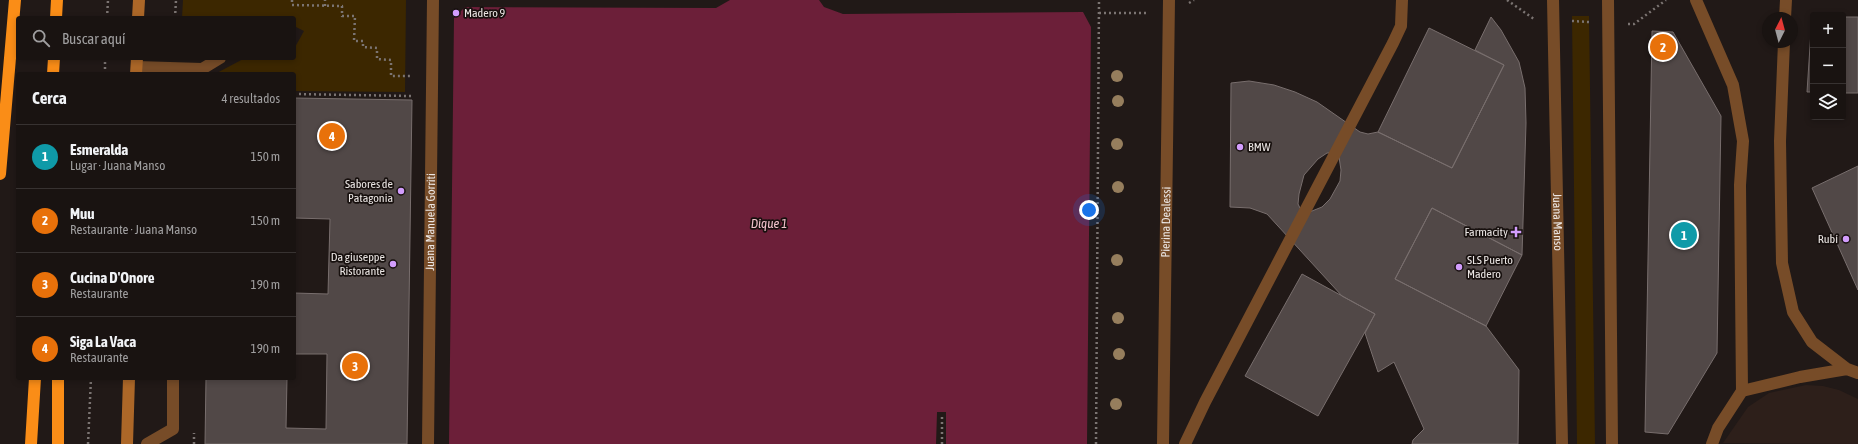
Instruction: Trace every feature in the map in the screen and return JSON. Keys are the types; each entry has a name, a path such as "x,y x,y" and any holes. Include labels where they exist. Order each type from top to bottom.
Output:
{"highway":[{"path":"0,174 15,0"},
{"path":"56,16 58,0"},
{"path":"58,0 59,16"},
{"path":"53,72 54,60"},
{"path":"59,60 59,72"},
{"path":"31,444 35,380"},
{"path":"58,380 58,444"}],"main road":[{"path":"138,16 139,0"},
{"path":"127,444 129,380"}],"street":[{"name":"Juana Manuela Gorriti","path":"428,444 433,0"},
{"name":"Pierina Dealessi","path":"1163,444 1168,0"},
{"path":"1185,444 1205,402 1393,43 1401,26 1402,0"},
{"name":"Juana Manso","path":"1553,0 1562,444"},
{"path":"1608,0 1612,444"},
{"path":"1696,0 1733,85 1743,141 1740,186 1742,391 1718,428 1712,444"},
{"path":"1785,12 1786,0"},
{"path":"1784,48 1780,141 1782,263 1793,312 1812,342 1852,371"},
{"path":"137,66 200,72 217,60"},
{"path":"1742,391 1800,377 1852,371"},
{"path":"147,444 173,428 173,380"}],"path":[{"path":"107,16 108,0"},
{"path":"175,16 176,0"},
{"path":"292,0 292,5 342,6 342,16 354,16 354,41 363,41 363,47 377,48 377,60 391,60 390,76 432,77"},
{"path":"325,0 325,6"},
{"path":"1096,444 1099,0"},
{"path":"105,72 106,60"},
{"path":"296,94 432,96"},
{"path":"88,444 91,380"},
{"path":"942,415 942,444"}],"shaded area":[{"path":"183,0 406,0 405,92 296,91 296,72 219,72 241,60 296,60 296,45 304,31 296,27 296,16 182,16"},
{"path":"1572,16 1589,16 1595,444 1577,444"},
{"path":"1806,385 1823,386 1839,390 1858,399 1858,444 1723,443 1748,407 1769,393"}],"water":[{"name":"Dique 1","path":"730,0 819,0 824,7 843,14 1083,12 1091,27 1087,444 449,444 454,18 465,7 716,8"}],"pier":[{"path":"937,412 946,412 946,444 936,444"}],"building":[{"path":"1491,17 1501,30 1519,62 1525,88 1526,123 1522,255 1432,208 1395,279 1486,326 1519,370 1518,444 1412,444 1413,440 1424,429 1394,362 1378,372 1365,333 1375,314 1342,296 1267,214 1250,208 1230,207 1231,83 1249,81 1274,85 1295,92 1317,102 1360,132 1368,134 1378,132 1452,168 1504,65 1475,50","holes":["1327,153 1331,153 1339,157 1341,170 1340,181 1330,199 1322,207 1307,213 1300,208 1298,204 1304,175 1318,159"]},
{"path":"1846,17 1858,17 1858,93 1846,93"},
{"path":"1429,28 1504,65 1452,168 1378,132"},
{"path":"1652,31 1673,32 1721,116 1717,353 1668,434 1645,432"},
{"path":"1810,46 1810,92 1807,92"},
{"path":"296,98 412,100 407,444 205,444 206,380 287,380 286,428 326,429 327,354 296,354 296,293 328,294 330,219 296,218"},
{"name":"Rubí","path":"1858,166 1858,290 1812,188"},
{"name":"SLS Puerto Madero","path":"1432,208 1522,255 1486,326 1395,279"},
{"path":"1302,274 1375,314 1318,416 1245,376"}],"place":[{"name":"Madero 9","path":"456,13"},
{"name":"Muu","path":"1663,47"},
{"name":"Siga La Vaca","path":"332,136"},
{"name":"BMW","path":"1240,147"},
{"name":"Sabores de Patagonia","path":"401,191"},
{"name":"Farmacity","path":"1516,232"},
{"name":"Esmeralda","path":"1684,235"},
{"name":"Rubí","path":"1846,239"},
{"name":"Da giuseppe Ristorante","path":"393,264"},
{"name":"SLS Puerto Madero","path":"1459,267"},
{"name":"Cucina D'Onore","path":"355,366"}]}
